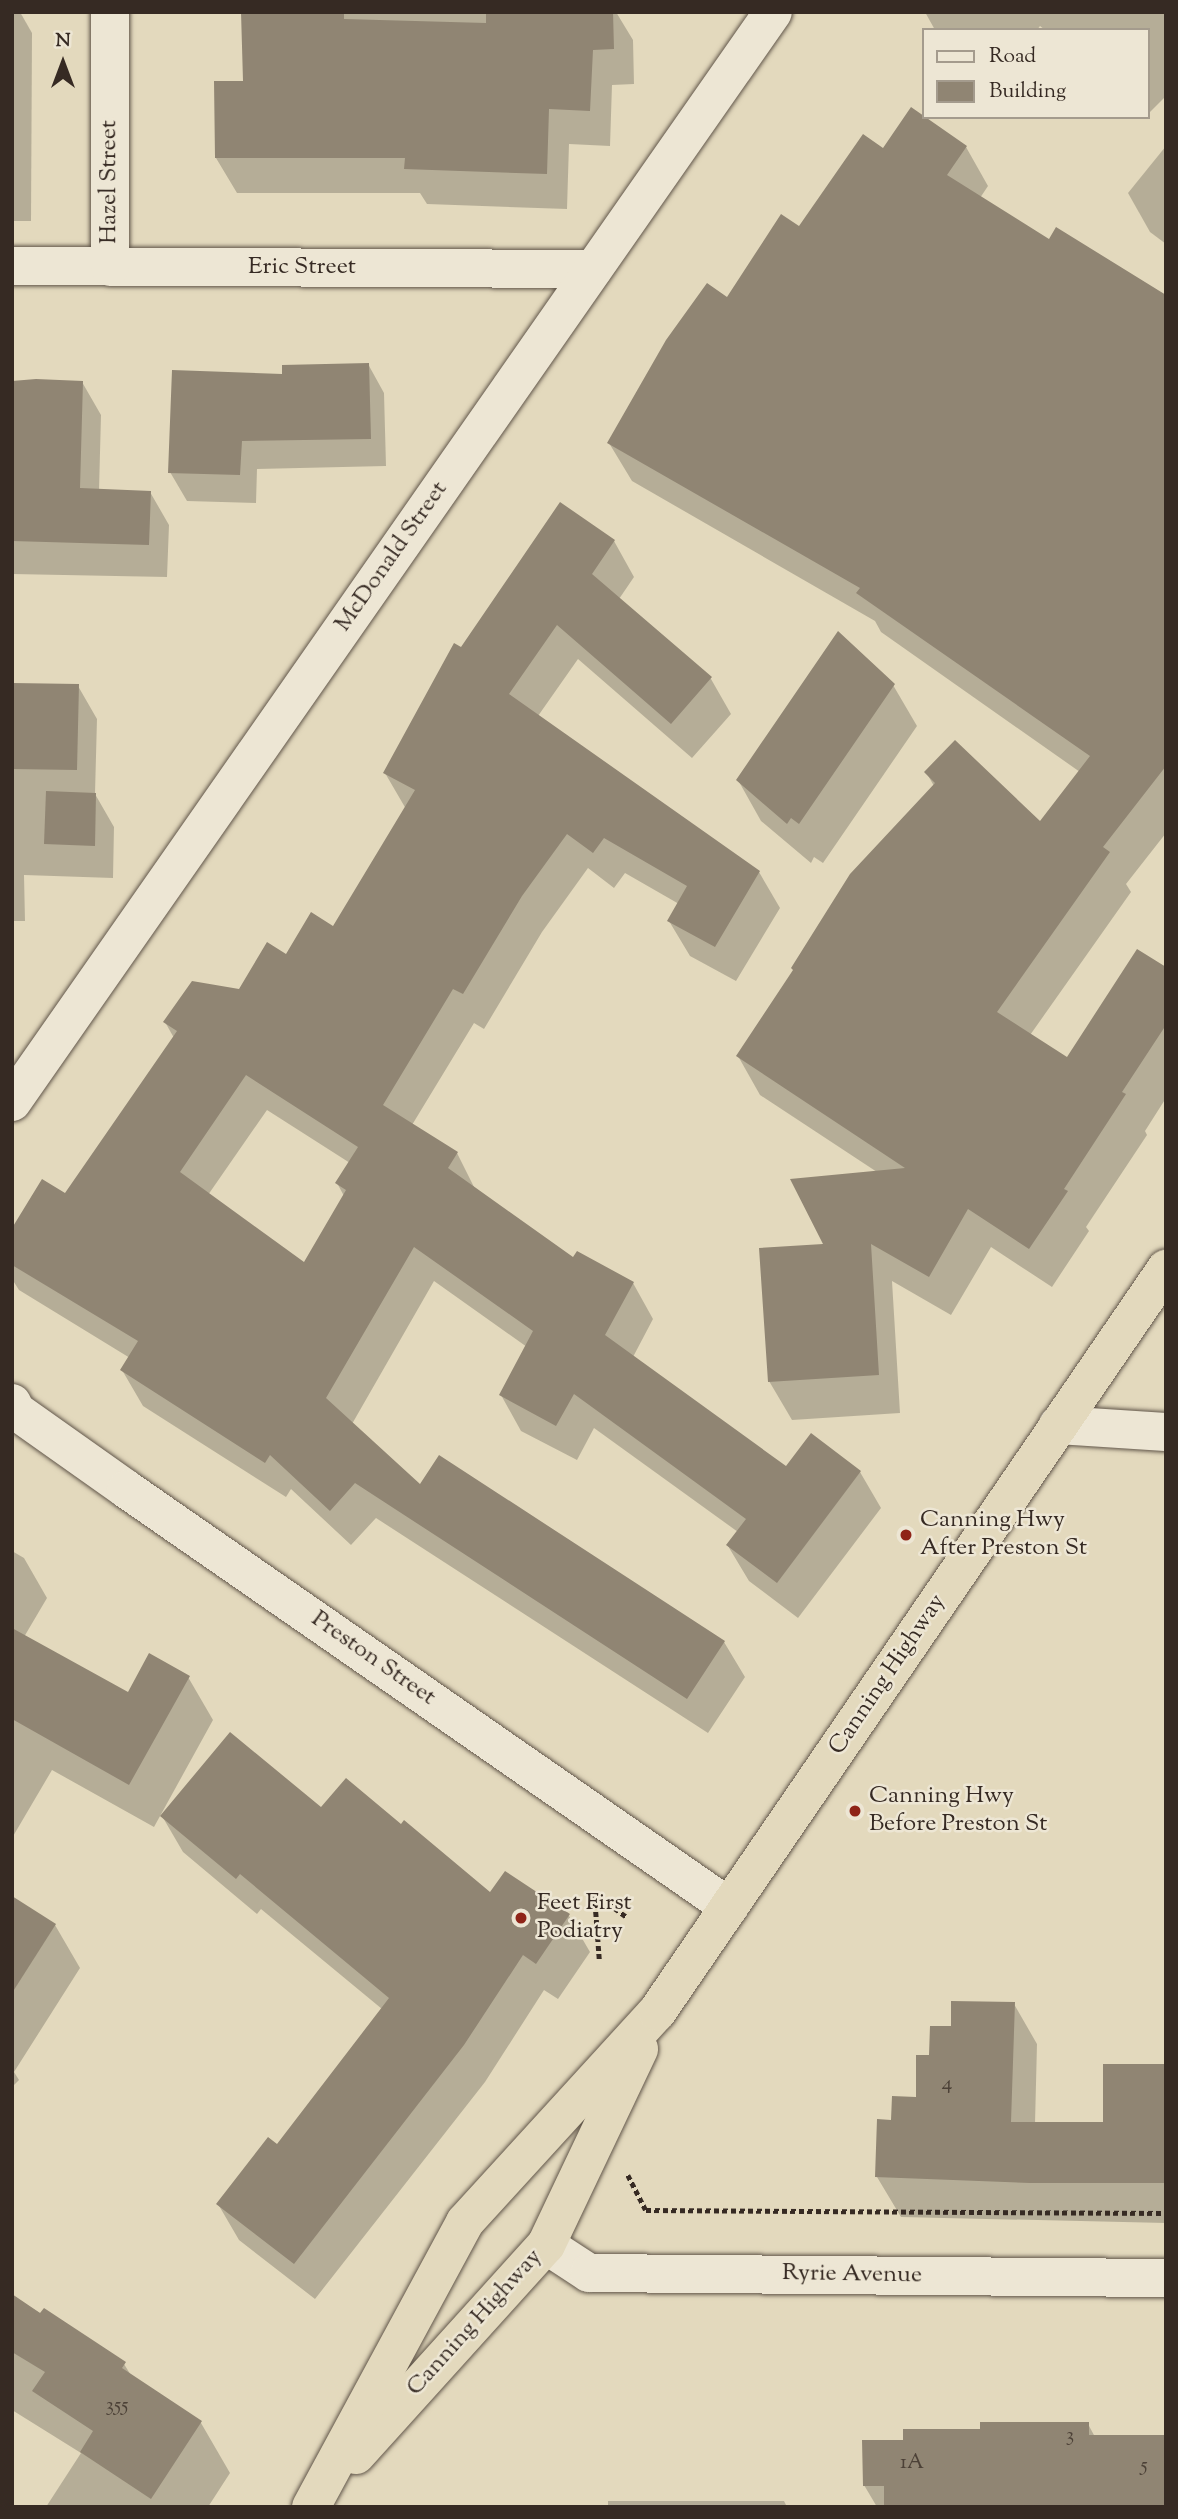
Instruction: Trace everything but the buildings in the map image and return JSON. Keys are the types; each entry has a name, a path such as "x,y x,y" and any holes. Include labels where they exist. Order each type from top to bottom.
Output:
{"highway":[{"name":"Canning Highway","path":"313,2503 465,2222 657,2012 1166,1269"},
{"name":"Canning Highway","path":"313,2503 546,2245 657,2012"}],"street":[{"name":"Hazel Street","path":"110,12 110,267"},
{"name":"McDonald Street","path":"12,1102 773,12"},
{"name":"Eric Street","path":"12,266 593,269"},
{"name":"Preston Street","path":"13,1409 729,1907"},
{"path":"1058,1424 1166,1432"},
{"name":"Ryrie Avenue","path":"546,2245 589,2273 1166,2278"}],"path":[{"path":"598,1959 594,1894 628,1917"},
{"path":"624,2169 646,2210 1166,2213"}],"place":[{"name":"Canning Hwy After Preston St","path":"906,1535"},
{"name":"Canning Hwy Before Preston St","path":"855,1811"},
{"name":"Feet First Podiatry","path":"521,1918"}]}
